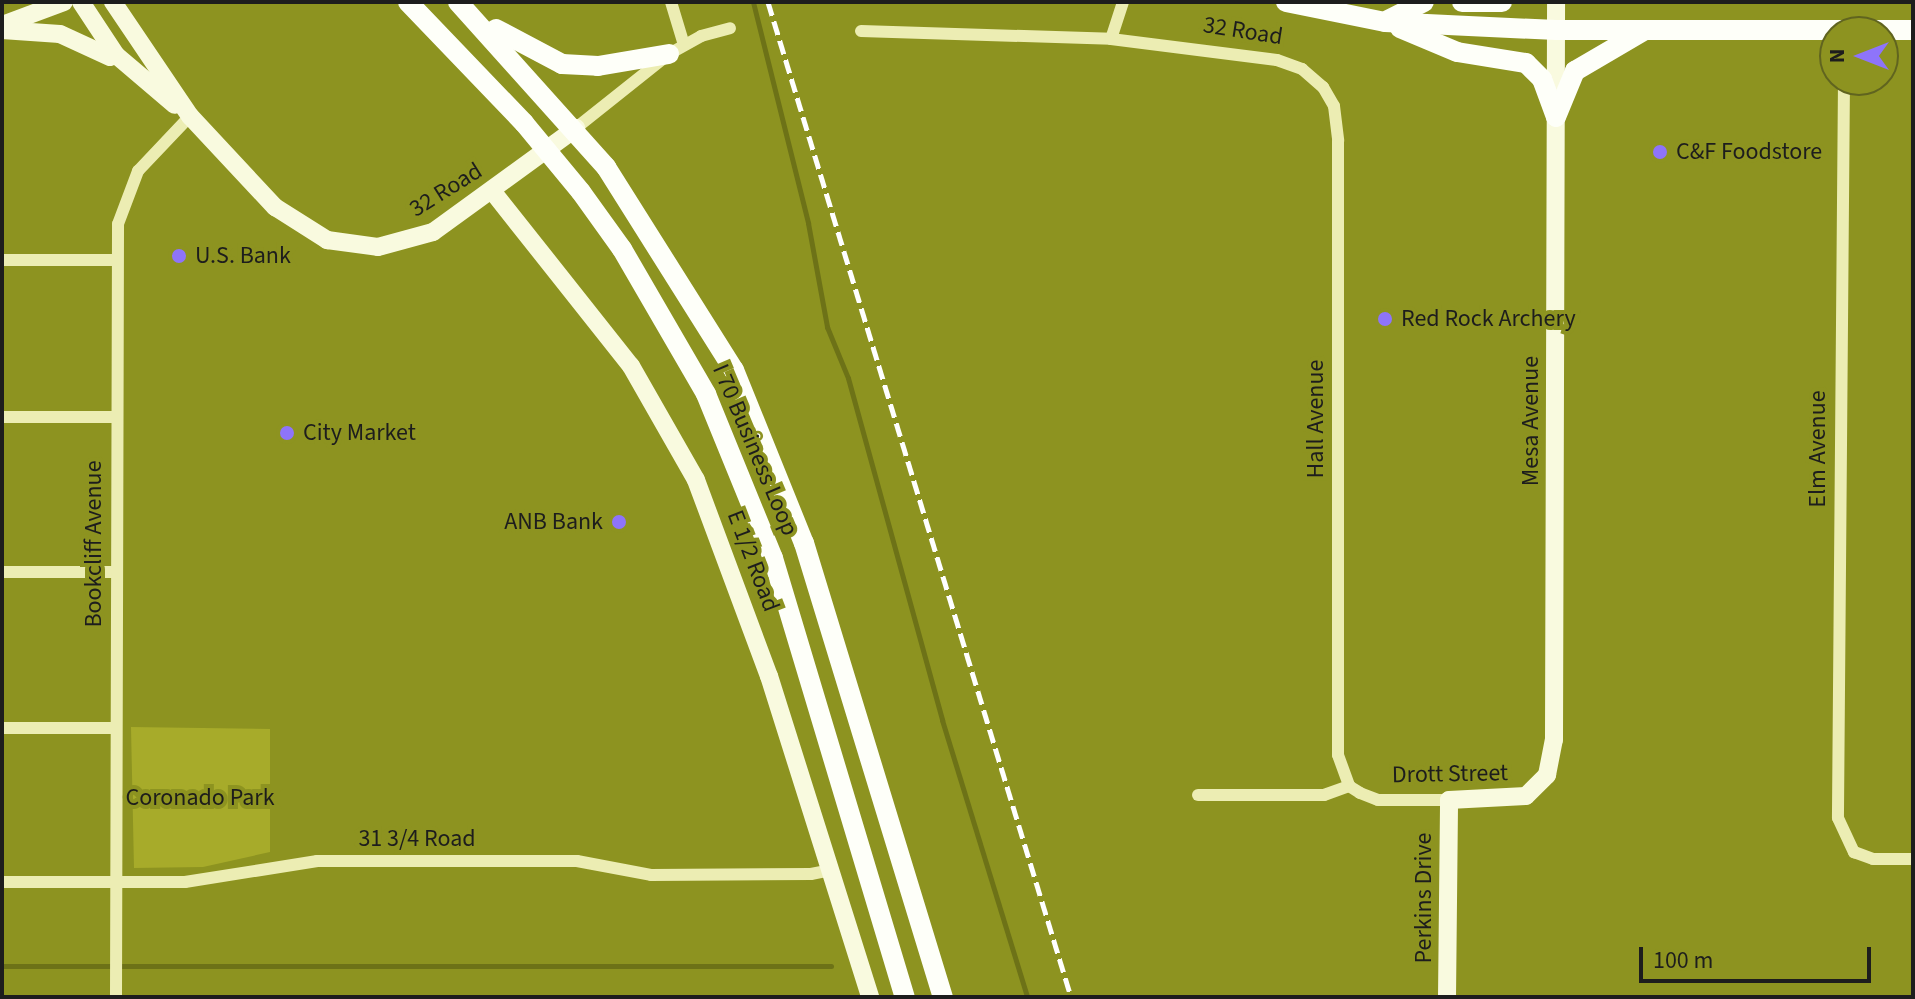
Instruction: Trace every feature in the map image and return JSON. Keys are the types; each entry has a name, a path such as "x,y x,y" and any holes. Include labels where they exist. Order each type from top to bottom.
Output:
{"main road":[{"name":"I 70 Business Loop","path":"408,2 548,150 622,249 667,322 735,458 773,558 905,997"},
{"name":"32 Road","path":"1286,2 1385,22 1557,30 1819,31"},
{"path":"1385,22 1424,2"},
{"path":"1462,2 1502,2"},
{"name":"I 70 Business Loop","path":"460,4 576,128 696,303 761,426 804,543 943,997"},
{"path":"460,4 532,53 562,64 598,66 677,49"},
{"path":"1385,22 1457,52 1526,63 1542,79 1556,117"},
{"path":"1556,117 1575,71 1645,30"}],"street":[{"path":"2,25 21,2"},
{"path":"2,25 64,2"},
{"name":"32 Road","path":"81,2 103,40 132,71 190,116"},
{"name":"32 Road","path":"113,2 190,116 275,207 327,240 397,245 433,232 493,192 677,49 730,28"},
{"path":"671,2 677,49"},
{"path":"1111,39 1123,2"},
{"name":"Mesa Avenue","path":"1538,788 1547,775 1554,740 1556,2"},
{"path":"2,25 60,34 132,71"},
{"name":"32 Road","path":"861,31 1111,39 1277,60 1302,69 1323,87"},
{"name":"Hall Avenue","path":"1323,87 1334,106 1338,141 1338,755 1349,786"},
{"name":"Elm Avenue","path":"1844,96 1838,818 1854,852 1873,859 1913,859"},
{"name":"Bookcliff Avenue","path":"116,997 116,260 121,208 131,182 190,116"},
{"name":"E 1/2 Road","path":"493,192 631,366 696,480 769,676 870,997"},
{"path":"2,260 116,260"},
{"path":"2,417 116,417"},
{"path":"2,572 116,572"},
{"path":"2,728 116,728"},
{"path":"1198,795 1324,795 1349,786"},
{"name":"Drott Street","path":"1349,786 1378,800 1514,799 1538,788"},
{"name":"Perkins Drive","path":"1447,997 1449,800"},
{"name":"31 3/4 Road","path":"2,882 207,880 317,861 577,861 651,875 811,874 831,870"}],"green space":[{"name":"Coronado Park","path":"131,727 270,729 270,852 203,867 134,868"}],"waterway":[{"path":"753,2 808,223 827,327 848,378 942,720 1027,997"},
{"path":"2,966 831,966"}],"railway":[{"path":"768,2 1071,997"}],"place":[{"name":"C&F Foodstore","path":"1660,152"},
{"name":"U.S. Bank","path":"179,256"},
{"name":"Red Rock Archery","path":"1385,319"},
{"name":"City Market","path":"287,433"},
{"name":"ANB Bank","path":"619,522"}]}
